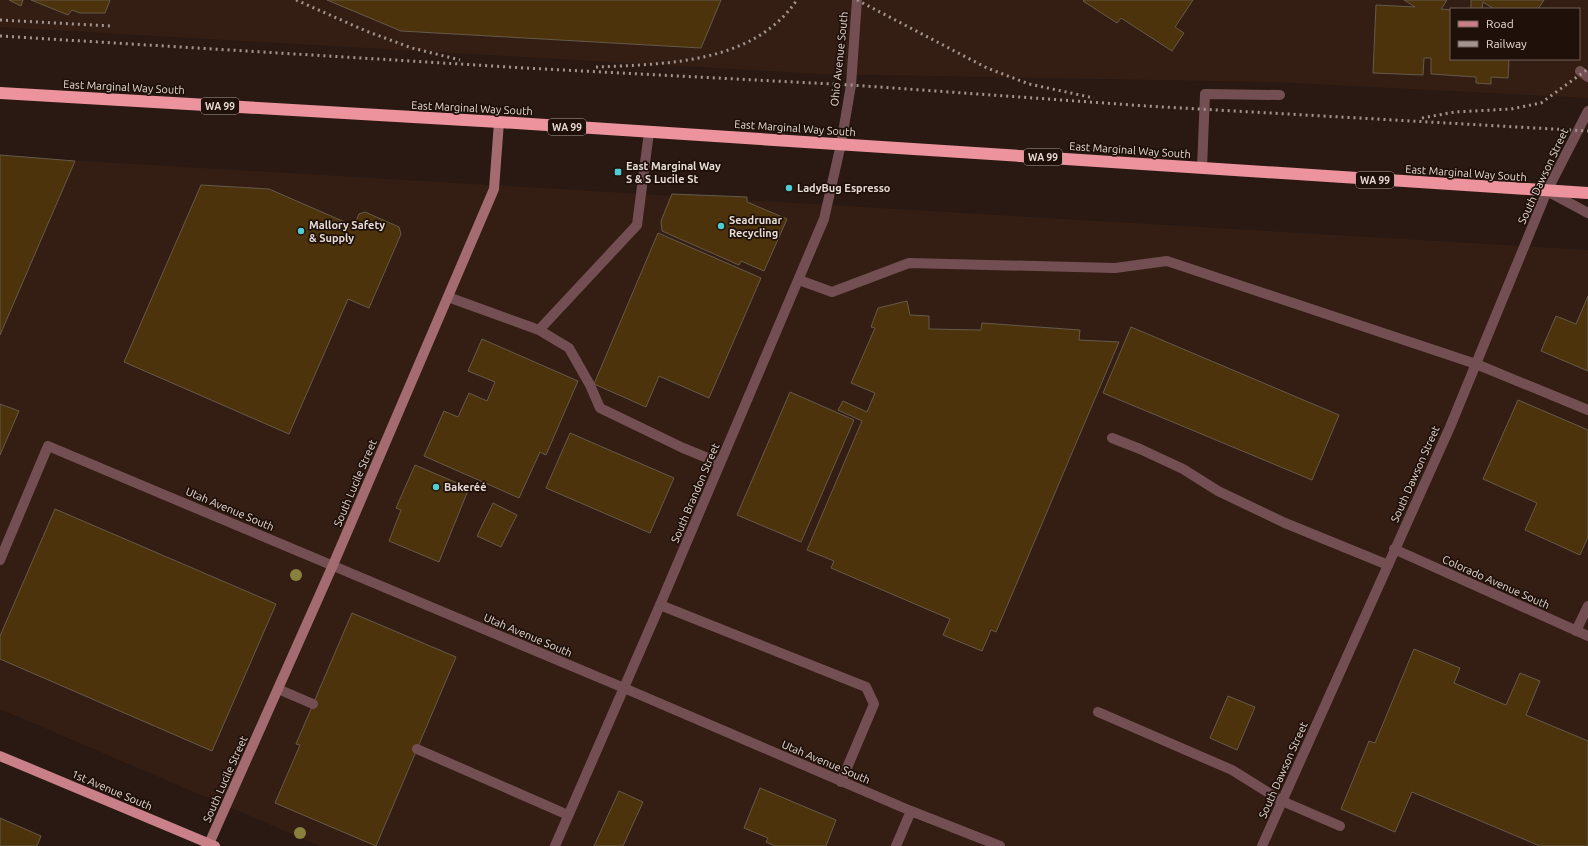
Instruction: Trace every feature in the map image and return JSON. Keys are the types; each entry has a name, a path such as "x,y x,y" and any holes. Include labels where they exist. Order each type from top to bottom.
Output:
{"highway":[{"name":"East Marginal Way South","path":"0,93 499,122 1588,193"}],"main road":[{"name":"1st Avenue South","path":"0,756 211,845"}],"street":[{"name":"Ohio Avenue South","path":"841,144 851,85 857,0"},
{"path":"1202,168 1205,94 1280,96"},
{"name":"South Dawson Street","path":"1262,846 1450,427 1547,191 1588,111"},
{"name":"South Lucile Street","path":"211,845 494,189 499,122"},
{"path":"539,330 638,225 649,132"},
{"name":"South Brandon Street","path":"555,846 660,605 824,219 841,144"},
{"path":"1547,191 1588,213"},
{"path":"799,280 832,292 908,263 1115,268 1167,261 1476,364 1588,410"},
{"path":"448,297 539,330 569,348 590,385 600,408 683,448 720,463"},
{"path":"1112,438 1183,469 1218,491 1285,523 1388,565"},
{"name":"Utah Avenue South","path":"0,560 48,446 624,688 841,782 1000,846"},
{"name":"Colorado Avenue South","path":"1394,549 1588,636"},
{"path":"660,605 866,687 874,704 841,782"},
{"path":"1576,631 1588,606"},
{"path":"278,689 313,704"},
{"path":"1098,712 1232,770 1282,801 1340,826"},
{"path":"418,749 568,815"},
{"path":"896,846 911,811"}],"shaded area":[{"path":"0,0 1588,0 1588,98 1273,82 822,74 0,27"},
{"path":"0,156 1588,250 1588,846 320,846 0,709"}],"building":[{"path":"9,0 23,0 21,6"},
{"path":"31,0 110,0 105,13 80,13 72,10 68,15"},
{"path":"327,0 721,0 701,48 401,31"},
{"path":"1193,0 1175,27 1184,33 1172,51 1121,18 1117,23 1083,1"},
{"path":"1404,0 1447,0 1441,9 1450,10 1450,60 1509,60 1508,78 1491,77 1491,84 1476,83 1476,77 1431,74 1431,58 1424,58 1423,75 1373,73 1376,5 1415,7"},
{"path":"1471,0 1544,0 1539,8 1492,8 1483,2 1482,8 1471,8"},
{"path":"0,155 75,161 0,335"},
{"path":"201,185 269,189 354,226 359,214 365,212 399,227 401,234 369,308 348,299 289,434 124,362"},
{"path":"672,194 747,197 747,202 787,219 764,271 741,261 739,265 662,231 661,221"},
{"path":"658,233 761,278 709,398 659,376 646,407 594,384"},
{"path":"1588,296 1588,371 1541,351 1556,316 1576,324"},
{"path":"907,301 910,315 929,316 929,329 981,330 982,323 1080,330 1079,340 1119,342 996,632 991,630 982,651 943,635 950,619 831,568 834,561 807,550 862,421 838,410 843,401 867,412 875,393 851,383 875,328 871,327 878,308"},
{"path":"1131,327 1339,415 1312,480 1103,393"},
{"path":"482,339 578,381 546,455 540,452 519,498 424,456 444,411 458,417 469,393 487,401 495,382 468,371"},
{"path":"790,392 854,420 801,542 737,515"},
{"path":"1518,400 1588,430 1588,537 1580,555 1525,530 1537,503 1483,479"},
{"path":"0,404 19,411 0,455"},
{"path":"570,433 674,478 650,533 546,488"},
{"path":"415,465 469,488 439,562 389,541 401,510 396,508"},
{"path":"493,503 517,515 501,547 477,536"},
{"path":"55,509 276,604 212,751 0,659 0,636"},
{"path":"352,613 456,657 376,846 275,803 300,745 296,744"},
{"path":"1414,649 1460,668 1454,683 1506,705 1520,673 1540,681 1526,715 1588,741 1588,846 1540,846 1412,792 1395,832 1341,809 1369,741 1375,743"},
{"path":"1228,696 1255,707 1237,750 1210,738"},
{"path":"760,788 836,820 826,846 775,846 766,842 768,838 744,828"},
{"path":"619,791 643,802 623,846 594,846"},
{"path":"0,818 41,836 37,846 0,846"}],"railway":[{"path":"296,0 366,31 412,48 460,60"},
{"path":"596,67 679,61 733,49 757,37 779,21 797,0"},
{"path":"857,0 987,68 1029,84 1094,98"},
{"path":"0,20 111,26"},
{"path":"0,36 525,68 851,85 1146,106 1588,131"},
{"path":"1422,118 1455,112 1511,109 1541,103 1588,69"}],"place":[{"name":"East Marginal Way S & S Lucile St","path":"618,172"},
{"name":"LadyBug Espresso","path":"789,188"},
{"name":"Seadrunar Recycling","path":"721,226"},
{"name":"Mallory Safety & Supply","path":"301,231"},
{"name":"Bakeréé","path":"436,487"}]}
